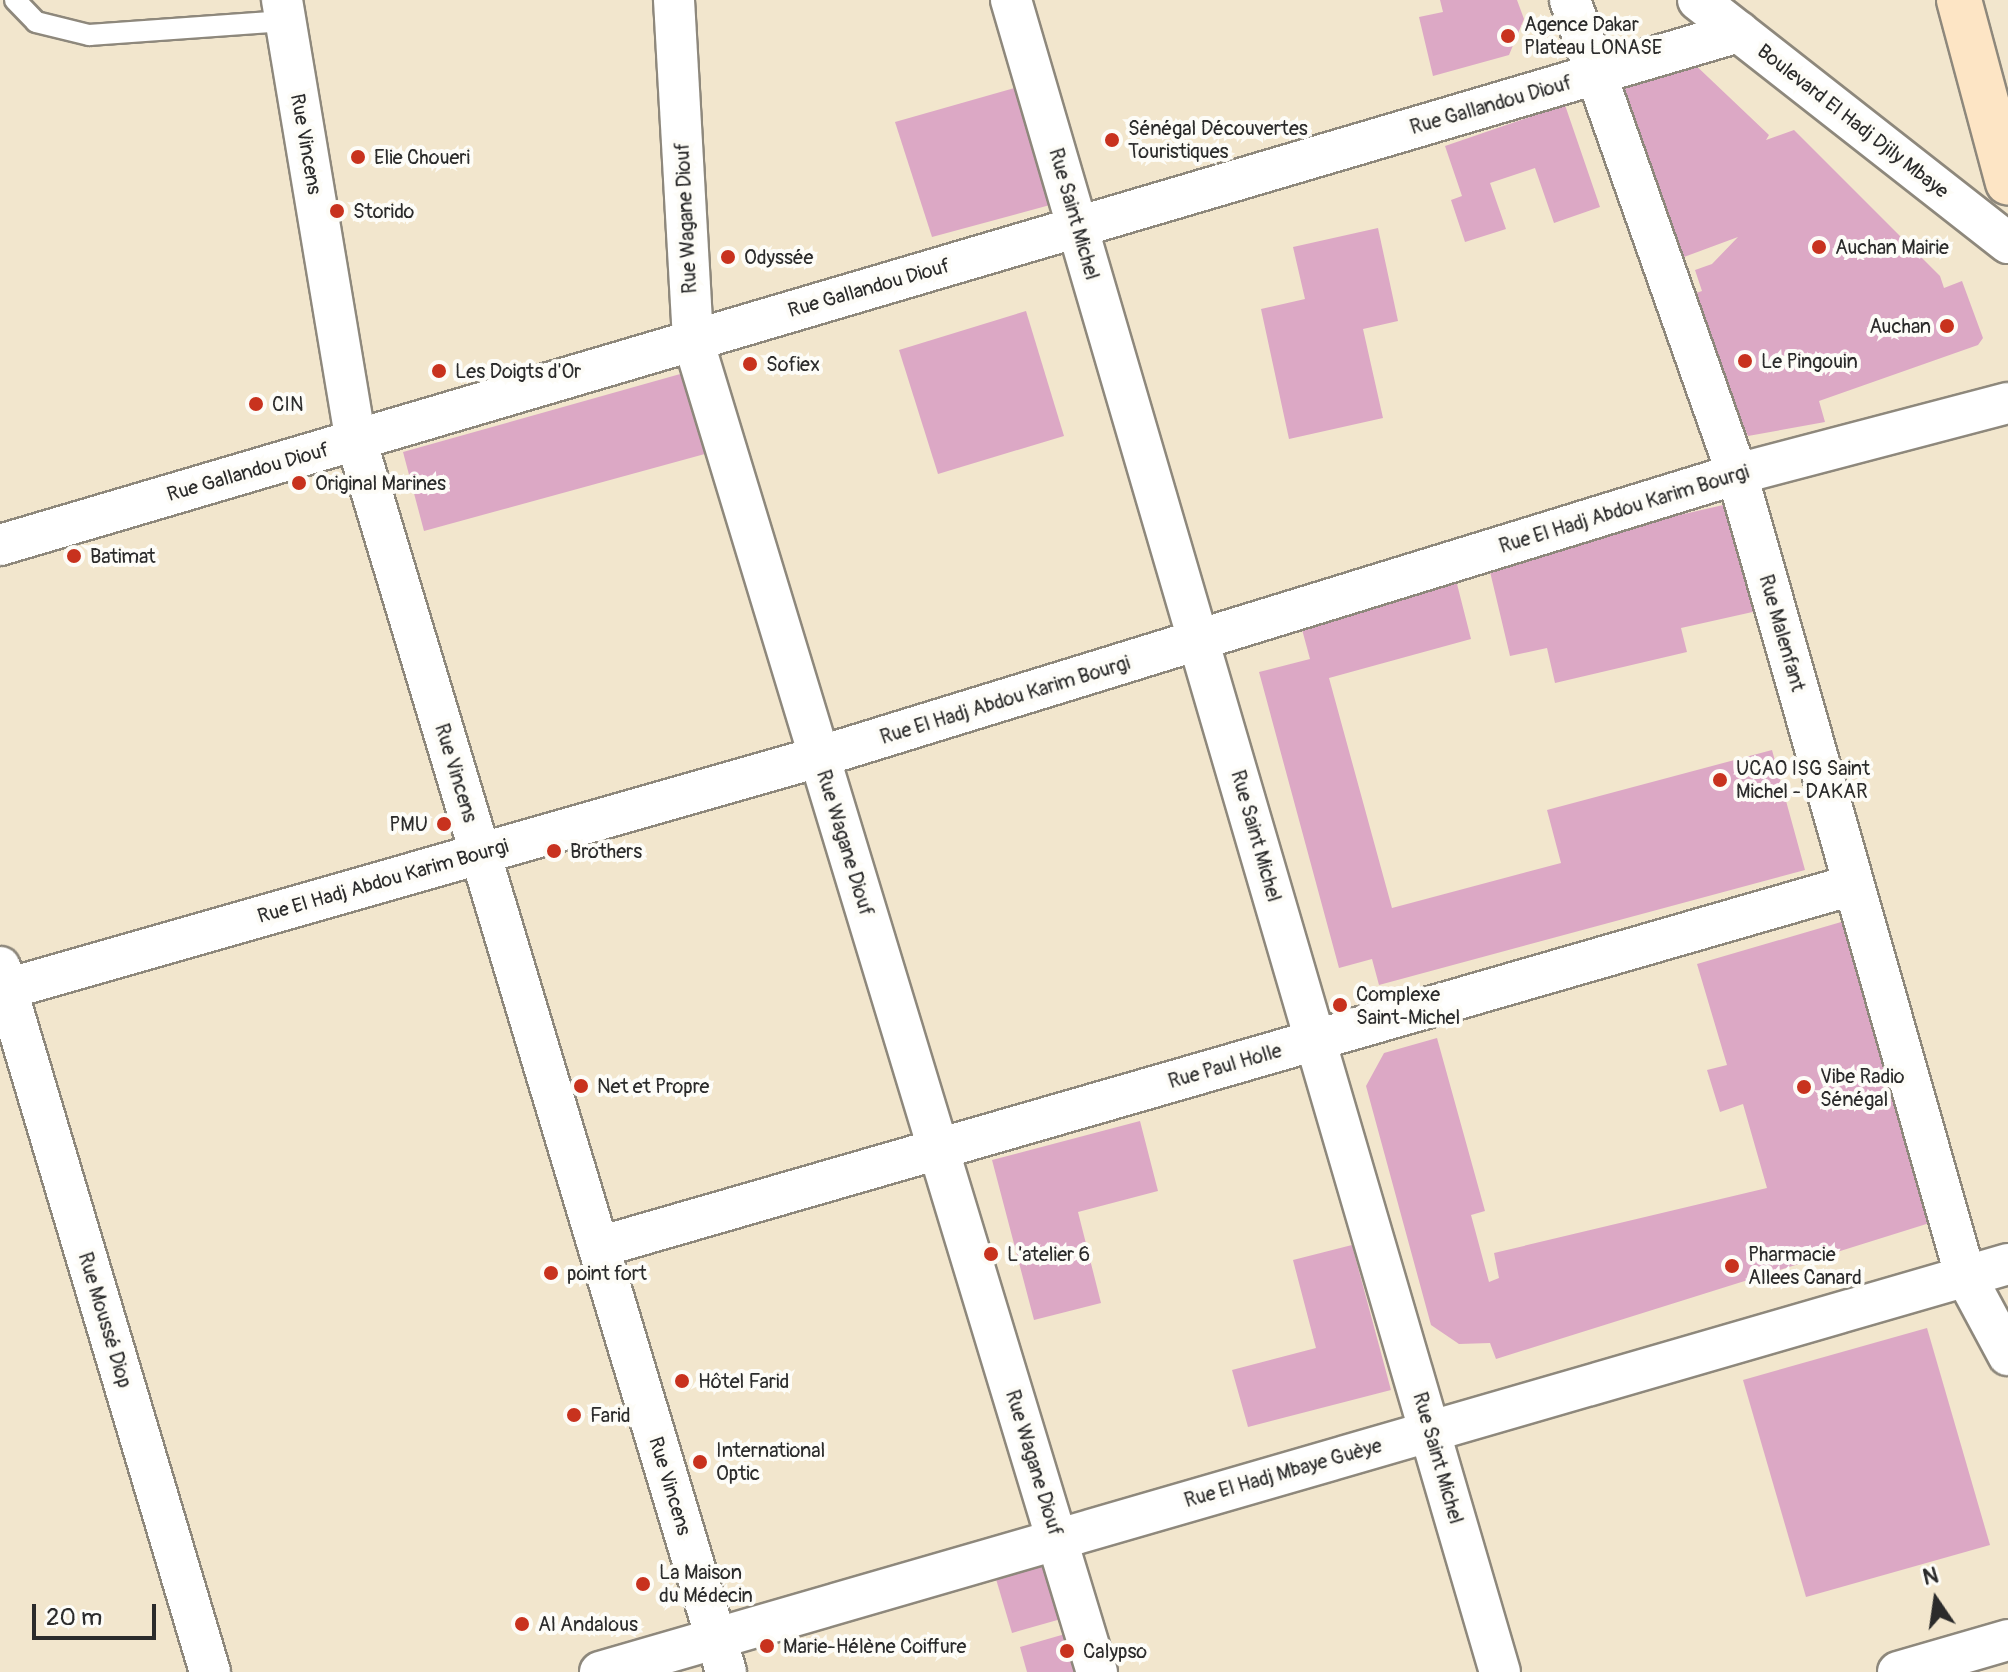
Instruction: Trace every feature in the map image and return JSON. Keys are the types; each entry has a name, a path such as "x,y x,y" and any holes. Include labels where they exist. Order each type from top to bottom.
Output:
{"street":[{"name":"Rue Wagane Diouf","path":"674,0 693,340 1097,1672"},
{"name":"Rue Saint Michel","path":"1011,0 1500,1672"},
{"name":"Rue Malenfant","path":"1570,0 1737,474 1965,1275 2008,1355"},
{"name":"Boulevard El Hadj Djily Mbaye","path":"1698,0 2008,243"},
{"path":"1959,0 2008,183"},
{"name":"Rue Vincens","path":"283,11 356,440 721,1655"},
{"name":"Rue Gallandou Diouf","path":"0,545 1739,32"},
{"name":"Rue El Hadj Abdou Karim Bourgi","path":"2,983 818,757 1737,474 2008,403"},
{"name":"Rue Paul Holle","path":"599,1247 1852,885"},
{"name":"Rue Moussé Diop","path":"2,983 210,1672"},
{"name":"Rue El Hadj Mbaye Guèye","path":"600,1672 721,1655 1057,1539 2008,1264"},
{"path":"1898,1672 2008,1640"}],"lane":[{"path":"15,0 36,22 89,35 283,11"}],"building":[{"path":"1440,0 1517,0 1524,19 1509,55 1433,76 1419,17 1443,12"},
{"name":"Auchan Mairie","path":"1688,58 1769,135 1766,140 1794,130 1940,276 1944,288 1962,281 1983,338 1978,345 1819,401 1825,422 1748,436 1687,296 1702,291 1695,270 1712,264 1738,237 1684,257 1621,82"},
{"path":"1018,87 1050,205 932,237 895,122"},
{"path":"1565,105 1600,207 1554,223 1535,168 1490,183 1506,229 1465,242 1451,200 1462,196 1445,146"},
{"path":"1378,228 1398,321 1363,329 1383,418 1289,439 1261,309 1305,299 1293,247"},
{"path":"1026,311 1064,436 938,474 899,350"},
{"path":"698,369 723,449 424,531 403,452"},
{"path":"1732,503 1757,611 1681,628 1687,652 1555,683 1547,648 1510,656 1487,559"},
{"name":"UCAO ISG Saint Michel - DAKAR","path":"1456,580 1471,639 1329,678 1392,908 1561,863 1547,810 1772,750 1805,870 1379,985 1372,959 1339,968 1259,672 1310,659 1300,622"},
{"path":"1848,920 1936,1221 1496,1359 1490,1343 1459,1344 1431,1325 1366,1086 1384,1053 1437,1038 1485,1211 1471,1215 1489,1282 1499,1278 1494,1253 1767,1188 1743,1104 1720,1112 1707,1070 1727,1065 1697,964"},
{"path":"1140,1121 1158,1191 1078,1212 1101,1303 1034,1320 992,1160"},
{"path":"1352,1245 1391,1390 1248,1427 1232,1370 1316,1348 1293,1260"},
{"path":"1927,1328 1990,1545 1806,1597 1743,1380"},
{"path":"1042,1555 1061,1619 1012,1633 993,1569"},
{"path":"1072,1632 1084,1672 1027,1672 1020,1647"}],"place":[{"name":"Agence Dakar Plateau LONASE","path":"1508,36"},
{"name":"Sénégal Découvertes Touristiques","path":"1112,140"},
{"name":"Elie Choueri","path":"358,157"},
{"name":"Storido","path":"337,211"},
{"name":"Auchan Mairie","path":"1819,247"},
{"name":"Odyssée","path":"728,257"},
{"name":"Auchan","path":"1947,326"},
{"name":"Le Pingouin","path":"1745,361"},
{"name":"Sofiex","path":"750,364"},
{"name":"Les Doigts d'Or","path":"439,371"},
{"name":"CIN","path":"256,404"},
{"name":"Original Marines","path":"299,483"},
{"name":"Batimat","path":"74,556"},
{"name":"UCAO ISG Saint Michel - DAKAR","path":"1720,780"},
{"name":"PMU","path":"444,824"},
{"name":"Brothers","path":"554,851"},
{"name":"Complexe Saint-Michel","path":"1340,1005"},
{"name":"Net et Propre","path":"581,1086"},
{"name":"Vibe Radio Sénégal","path":"1804,1087"},
{"name":"L'atelier 6","path":"991,1254"},
{"name":"Pharmacie Allees Canard","path":"1732,1266"},
{"name":"point fort","path":"551,1273"},
{"name":"Hôtel Farid","path":"682,1381"},
{"name":"Farid","path":"574,1415"},
{"name":"International Optic","path":"700,1462"},
{"name":"La Maison du Médecin","path":"643,1584"},
{"name":"Al Andalous","path":"522,1624"},
{"name":"Marie-Hélène Coiffure","path":"767,1646"},
{"name":"Calypso","path":"1067,1651"}]}
